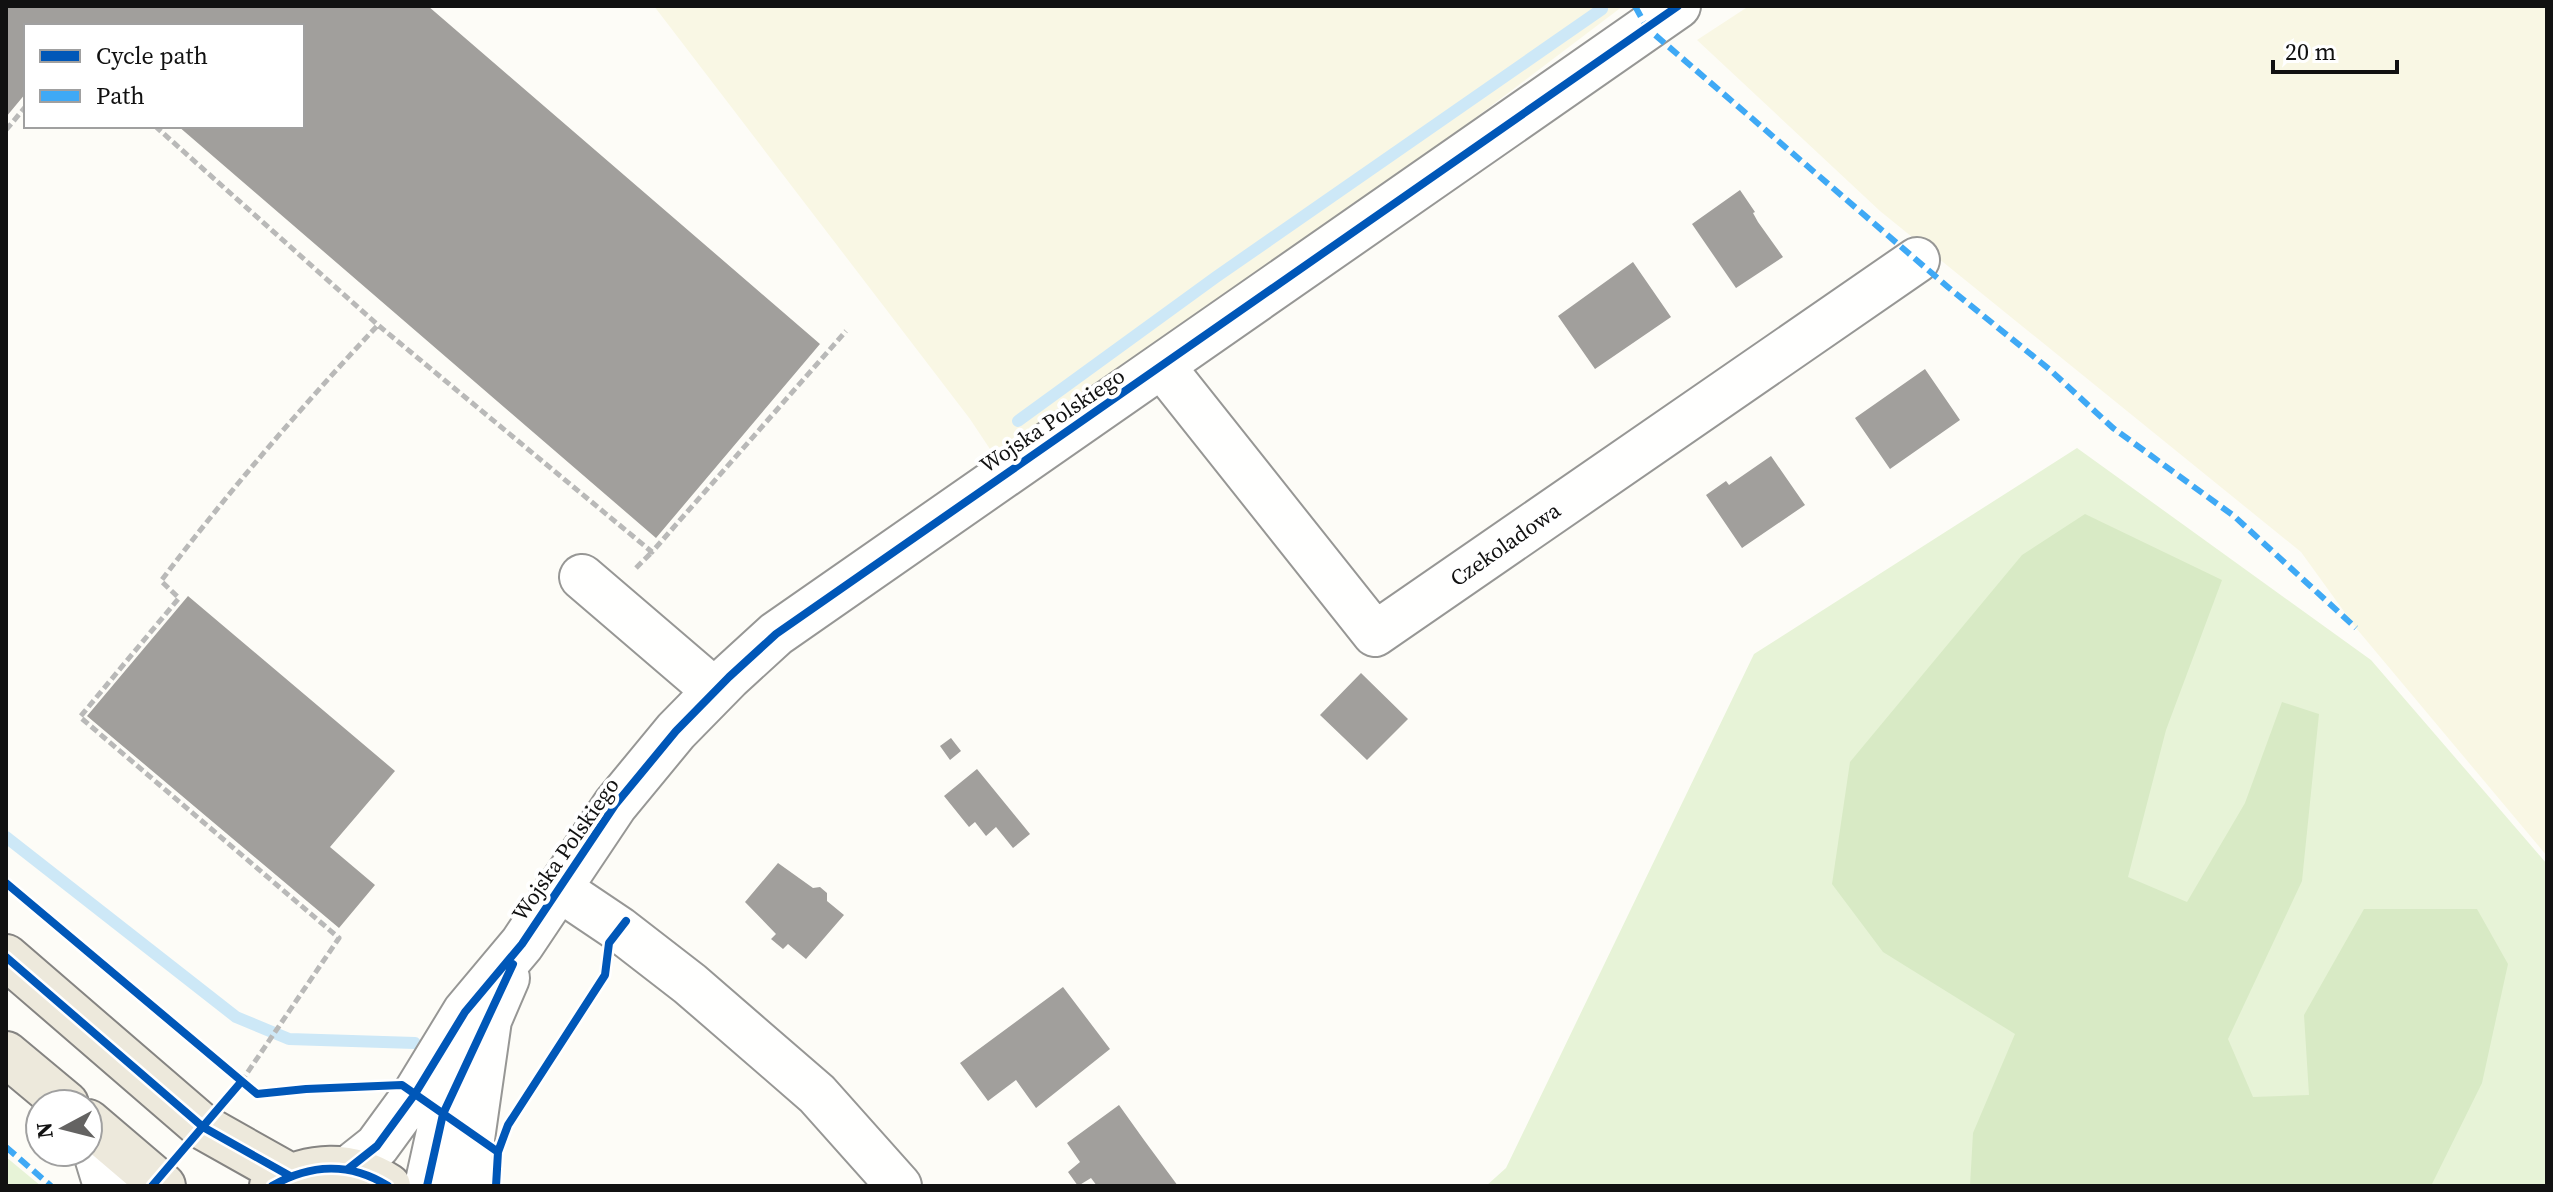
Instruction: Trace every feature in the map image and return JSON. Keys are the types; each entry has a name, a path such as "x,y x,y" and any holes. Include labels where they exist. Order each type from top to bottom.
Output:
{"main road":[{"path":"6,957 203,1127 281,1181 329,1168 368,1178"},
{"path":"6,1054 47,1088"},
{"path":"104,1138 163,1186"}],"street":[{"name":"Wojska Polskiego","path":"477,1016 615,805 676,731 776,634 1678,6"},
{"name":"Czekoladowa","path":"1162,366 1375,634 1917,260"},
{"path":"582,577 715,691"},
{"path":"558,888 619,929 690,984 817,1094 899,1186"},
{"path":"368,1178 377,1146 477,1016"},
{"path":"427,1186 443,1114 477,1016"},
{"path":"470,1186 477,1016"}],"path":[{"path":"6,130 24,108"},
{"path":"157,128 378,325 652,552 846,331"},
{"path":"241,1082 339,938 80,717 179,598 161,581 203,526 339,366 378,325"}],"shaded area":[{"path":"654,6 1623,6 1006,473 970,419"},
{"path":"1749,6 2547,6 2547,856 2356,628 2301,552 1880,211 1697,40"}],"green space":[{"path":"2077,448 2371,660 2547,864 2547,1186 1486,1186 1506,1168 1754,654"},
{"path":"2085,514 2222,580 2166,730 2128,877 2187,902 2245,803 2282,702 2319,714 2302,881 2228,1039 2253,1097 2309,1095 2304,1015 2364,909 2477,909 2508,964 2482,1083 2431,1186 1970,1186 1973,1133 2015,1034 1883,952 1832,884 1850,762 2022,555"},
{"path":"6,1157 41,1186 6,1186"}],"building":[{"path":"6,6 428,6 820,344 656,538 180,128 304,128 304,24 24,24 24,95 6,117"},
{"path":"1740,190 1783,257 1736,288 1692,224"},
{"path":"1633,262 1671,317 1595,369 1558,316"},
{"path":"1925,369 1960,420 1890,469 1855,418"},
{"path":"1771,456 1805,505 1742,548 1706,495 1726,481 1729,485"},
{"path":"188,596 395,771 330,847 375,885 339,928 87,716"},
{"path":"1361,673 1408,719 1367,760 1320,715"},
{"path":"951,738 961,751 950,760 940,746"},
{"path":"977,769 1030,834 1013,848 996,827 986,836 975,822 969,827 944,796"},
{"path":"778,863 813,888 820,887 827,893 827,901 844,915 806,959 788,944 783,949 771,939 776,934 745,902"},
{"path":"1063,987 1110,1049 1036,1108 1016,1080 988,1101 960,1063"},
{"path":"1119,1105 1178,1186 1097,1186 1091,1178 1078,1186 1068,1172 1080,1162 1067,1143"}],"waterway":[{"path":"1018,421 1216,277 1602,9"},
{"path":"6,837 236,1017 289,1039 415,1043"}],"marked path":[{"path":"1635,6 1647,28 1949,288 2049,369 2113,428 2234,516 2356,628"},
{"path":"6,1147 51,1186"}],"cycle path":[{"path":"348,1169 377,1146 415,1094 465,1012 522,944 615,805 676,731 776,634 1678,6"},
{"path":"6,883 257,1094 402,1085 498,1152"},
{"path":"496,1186 498,1152 508,1125 605,975 609,943 626,921"},
{"path":"6,957 203,1127 290,1176"},
{"path":"427,1186 443,1114 513,964"},
{"path":"152,1186 241,1082"},
{"path":"272,1186 301,1173 330,1169 359,1173 388,1186"}]}
